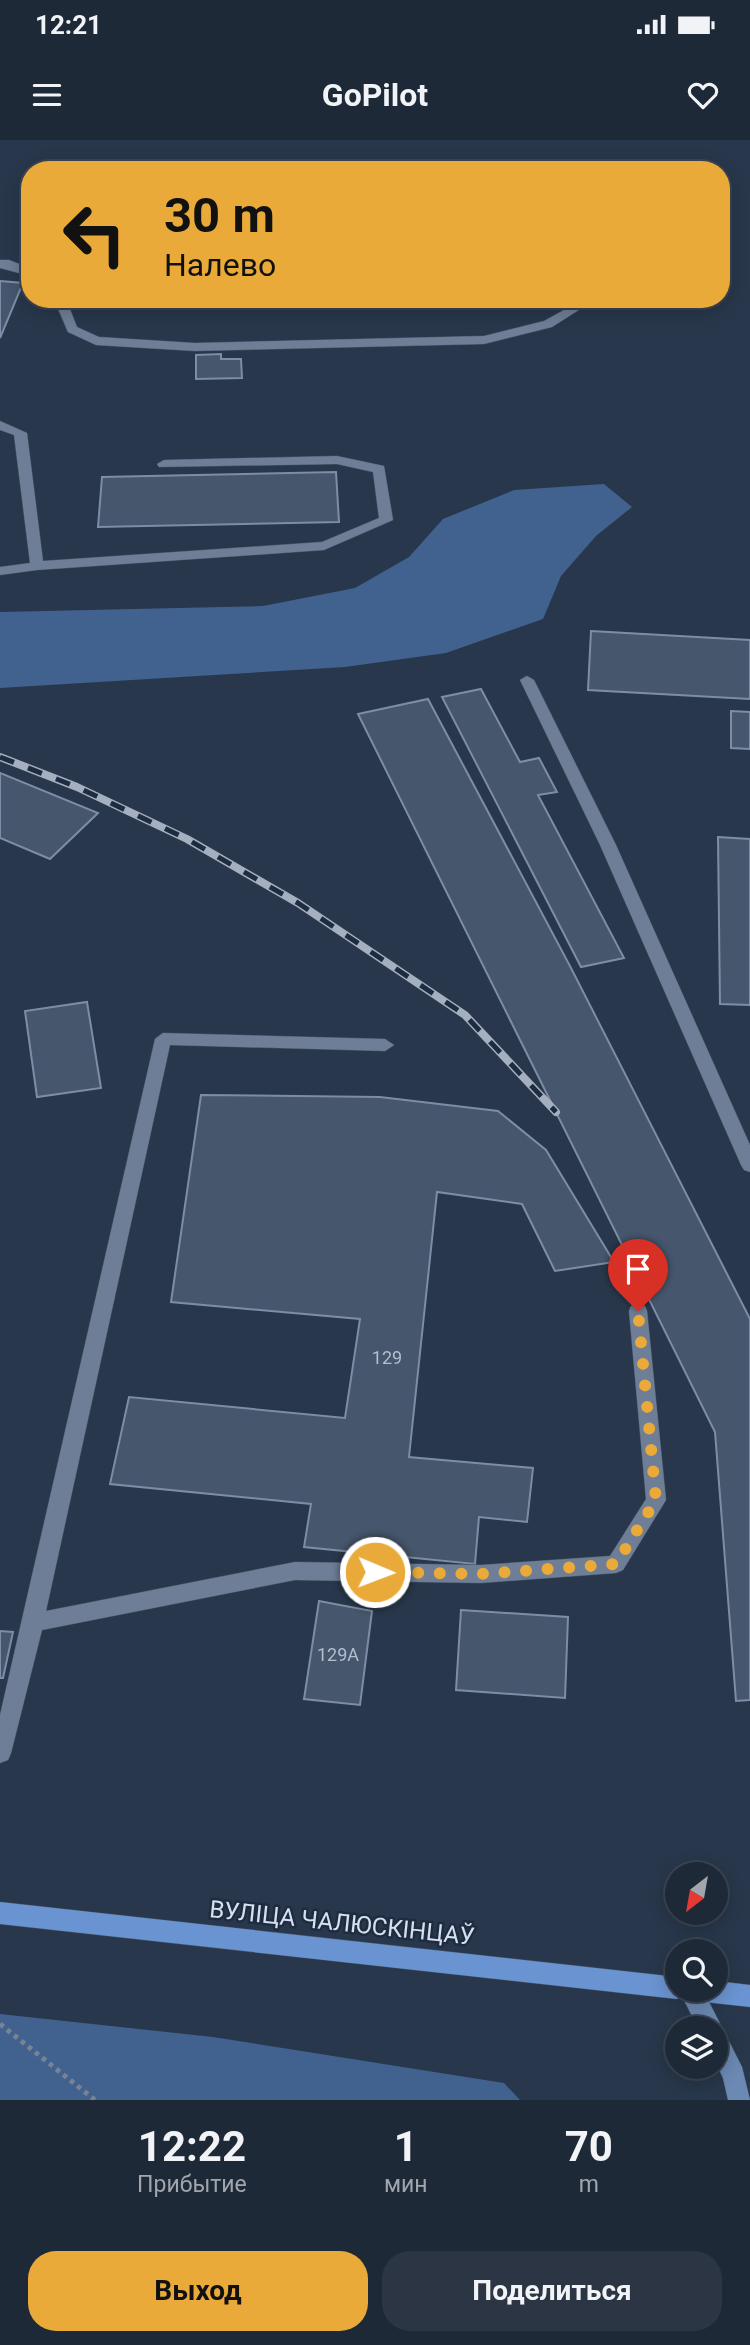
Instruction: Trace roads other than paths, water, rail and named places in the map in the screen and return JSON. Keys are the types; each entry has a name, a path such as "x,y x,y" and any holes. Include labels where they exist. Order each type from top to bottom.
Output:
{"main road":[{"name":"ВУЛІЦА ЧАЛЮСКІНЦАЎ","path":"0,1913 665,1987"},
{"path":"728,1994 750,1996"},
{"path":"728,2063 740,2100"}],"lane":[{"path":"0,264 21,269"},
{"path":"64,308 72,328 96,341 195,347 484,340 548,324 570,308"},
{"path":"0,425 20,433 37,566"},
{"path":"0,571 37,566 324,546 386,520 379,469 337,460 164,464"},
{"path":"527,680 608,845 750,1165"},
{"path":"0,1753 21,1679 163,1039 386,1045"},
{"path":"33,1623 295,1571 481,1574 616,1564 656,1500 638,1311"}],"railway":[{"path":"0,757 77,787 187,839 298,903 465,1015 556,1112"}]}
